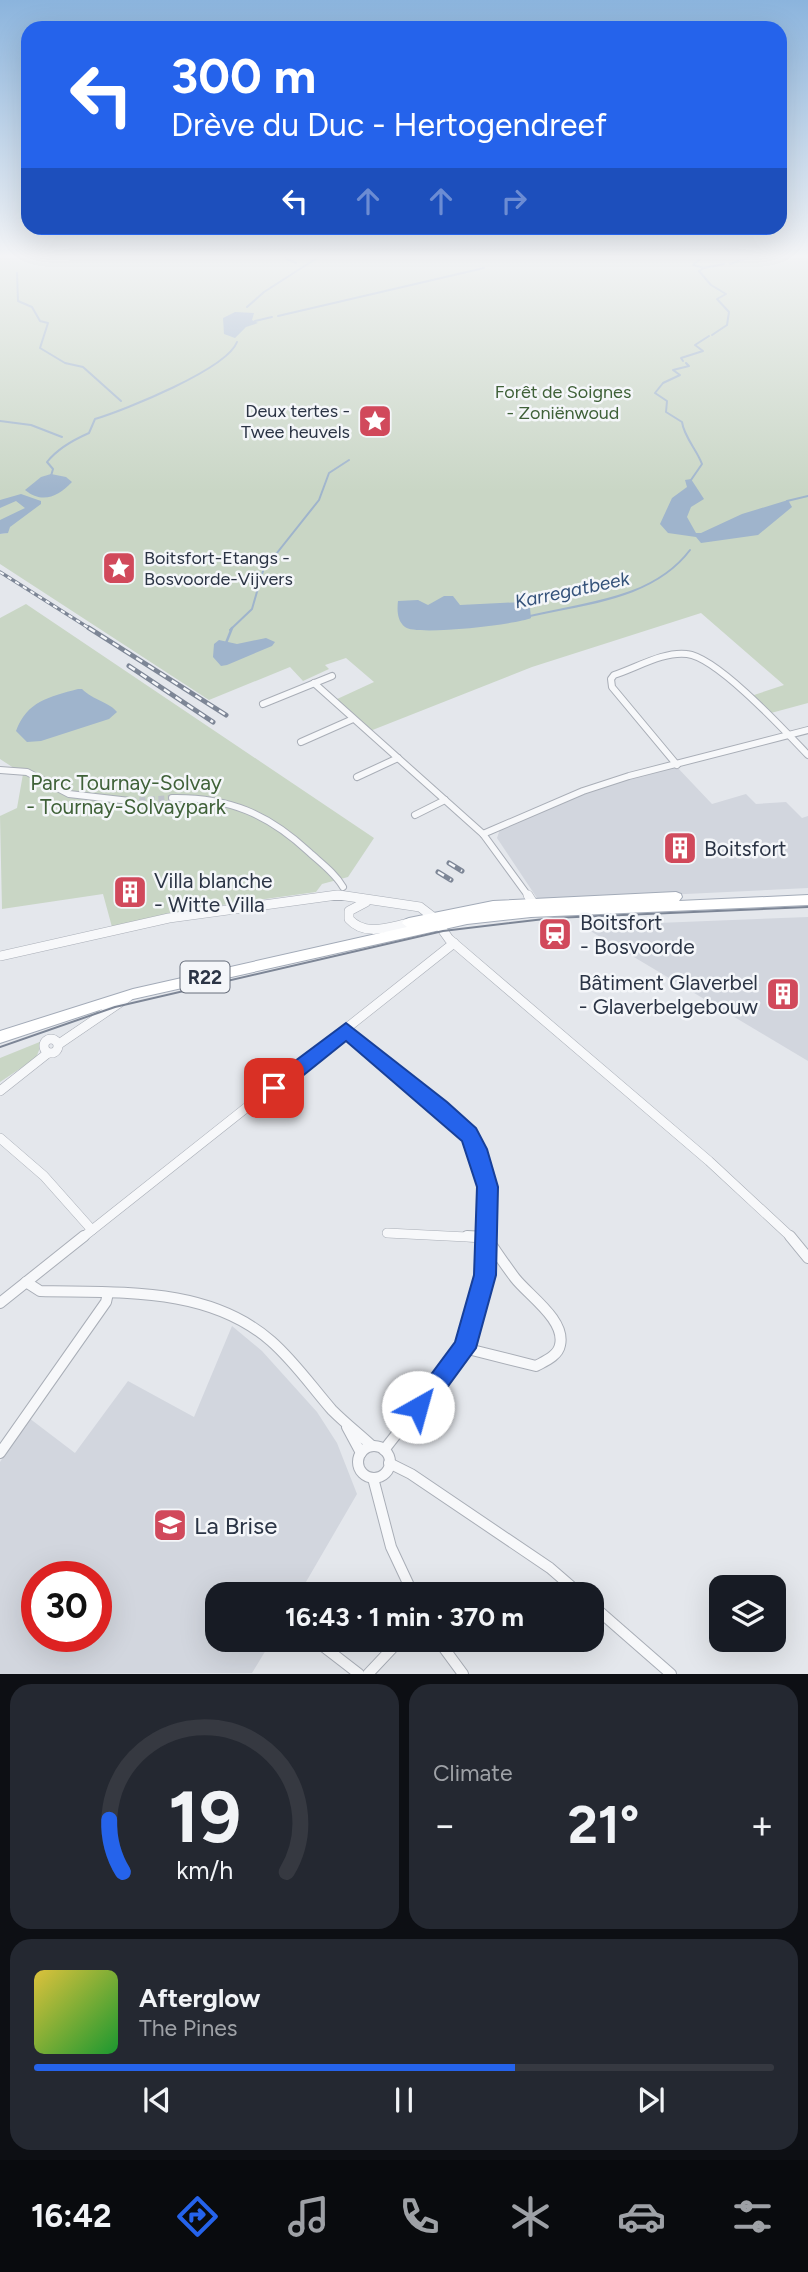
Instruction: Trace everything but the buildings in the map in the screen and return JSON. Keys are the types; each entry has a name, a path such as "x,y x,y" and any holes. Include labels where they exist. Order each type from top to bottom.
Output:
{"main road":[{"name":"R22","path":"0,1037 133,993 346,944 436,921 469,909 533,903 808,892"},
{"name":"R22","path":"346,944 410,923 531,912 808,900"}],"street":[{"path":"677,765 612,687 611,679 614,675 673,657 692,655 713,667 790,735 808,755"},
{"path":"263,704 332,676"},
{"path":"314,683 483,834 504,859 533,903"},
{"path":"301,742 353,719"},
{"path":"483,834 583,791 808,730"},
{"path":"357,777 398,758"},
{"path":"0,770 31,774 49,786 69,793 130,802"},
{"path":"172,797 218,799 261,812 290,833 334,875 355,905"},
{"path":"415,815 445,800"},
{"path":"0,956 182,916 344,891 374,901 420,907 454,943 709,1161 793,1239 808,1258"},
{"path":"374,901 355,905 349,911 349,919 359,928 410,923"},
{"path":"0,1303 454,943"},
{"path":"0,1091 48,1053 44,1050 45,1043 54,1040 59,1044 133,993"},
{"path":"346,1030 469,1134 484,1168 488,1187 485,1275 464,1348 384,1450"},
{"path":"0,1139 44,1176 92,1230"},
{"path":"387,1234 486,1237"},
{"path":"464,1348 536,1366 553,1357 561,1343 559,1328 549,1313 517,1282 486,1237"},
{"path":"26,1283 40,1291 164,1295 219,1309 244,1321 271,1341 345,1423 372,1446 384,1450"},
{"path":"0,1453 106,1302 108,1293"},
{"path":"345,1423 361,1453 359,1468 365,1475 373,1478 384,1474 389,1463"},
{"path":"361,1453 372,1446"},
{"path":"384,1450 389,1463 411,1474 566,1582"},
{"path":"373,1478 391,1547 407,1582"},
{"path":"604,1615 671,1674"},
{"path":"331,1652 359,1674"},
{"path":"368,1674 389,1652"},
{"path":"447,1652 463,1674"}],"shaded area":[{"path":"676,766 712,804 746,794 756,804 786,802 802,818 808,816 808,888 539,901 497,838 500,829 586,791"},
{"path":"808,917 808,1061 582,926"},
{"name":"La Brise","path":"232,1326 262,1351 317,1412 337,1443 357,1494 306,1582 205,1582 205,1652 265,1652 252,1673 0,1674 0,1462 29,1418 75,1453 128,1381 194,1417"}],"green space":[{"name":"Forêt de Soignes - Zoniënwoud","path":"0,336 808,336 808,703 771,713 751,696 784,685 701,613 532,667 370,731 335,700 374,682 346,658 325,665 329,669 303,681 290,667 209,700 0,564 0,534 7,533 0,527"},
{"name":"Parc Tournay-Solvay - Tournay-Solvaypark","path":"26,604 374,838 348,877 322,884 316,892 215,906 112,927 103,894 2,909 0,816 17,808 23,774 0,759 0,618"},
{"path":"47,1039 41,1045 36,1058 0,1082 0,1058"}],"water":[{"path":"51,474 66,477 72,482 50,497 38,497 25,490 41,477"},
{"path":"691,479 704,499 691,507 687,517 696,533 742,514 788,500 792,507 758,535 701,543 696,537 668,533 660,524 672,498 687,487 685,480"},
{"path":"21,494 41,501 41,504 10,527 8,533 0,534 0,520 25,508 16,501 0,508 0,500"},
{"path":"444,596 453,596 460,605 523,602 530,608 531,618 506,624 445,630 413,629 400,622 398,601 418,600 428,605"},
{"path":"266,638 275,642 272,646 227,665 221,666 213,657 214,644 219,640 237,644"},
{"path":"78,689 111,706 117,712 109,719 41,741 27,742 16,731 26,713 40,702"}],"waterway":[{"path":"44,336 40,348 65,363 83,367 121,401"},
{"path":"683,361 681,358 703,351 695,345 709,336"},
{"path":"51,476 53,469 47,462 66,445 89,433 95,419 150,398 196,376 229,353 237,342"},
{"path":"686,363 689,366 673,370 680,375 663,383 655,393 667,401 666,412 682,422 702,464 691,480"},
{"path":"0,421 31,425 62,437"},
{"path":"265,568 319,500 329,473 349,460"},
{"name":"Karregatbeek","path":"787,501 808,496"},
{"name":"Karregatbeek","path":"530,616 595,602 638,589 675,566 690,550"},
{"path":"232,628 252,609 263,571"},
{"path":"226,643 232,628"}],"tunnel":[{"path":"130,801 172,798"}],"tram line":[{"path":"0,1047 115,1007 443,931 553,918 808,907"}],"railway":[{"path":"0,572 92,630"},
{"path":"89,628 226,715"},
{"path":"129,666 213,722"},
{"path":"449,863 462,871"},
{"path":"438,872 451,880"}],"place":[{"name":"Deux tertes - Twee heuvels","path":"375,421"},
{"name":"Boitsfort-Etangs - Bosvoorde-Vijvers","path":"119,568"},
{"name":"Boitsfort","path":"680,848"},
{"name":"Villa blanche - Witte Villa","path":"130,892"},
{"name":"Boitsfort - Bosvoorde","path":"555,934"},
{"name":"Bâtiment Glaverbel - Glaverbelgebouw","path":"783,994"},
{"name":"La Brise","path":"170,1525"}],"route":[{"path":"274,1088 346,1030 469,1134 477,1149 488,1187 485,1275 474,1322 464,1348 418,1407"}]}
